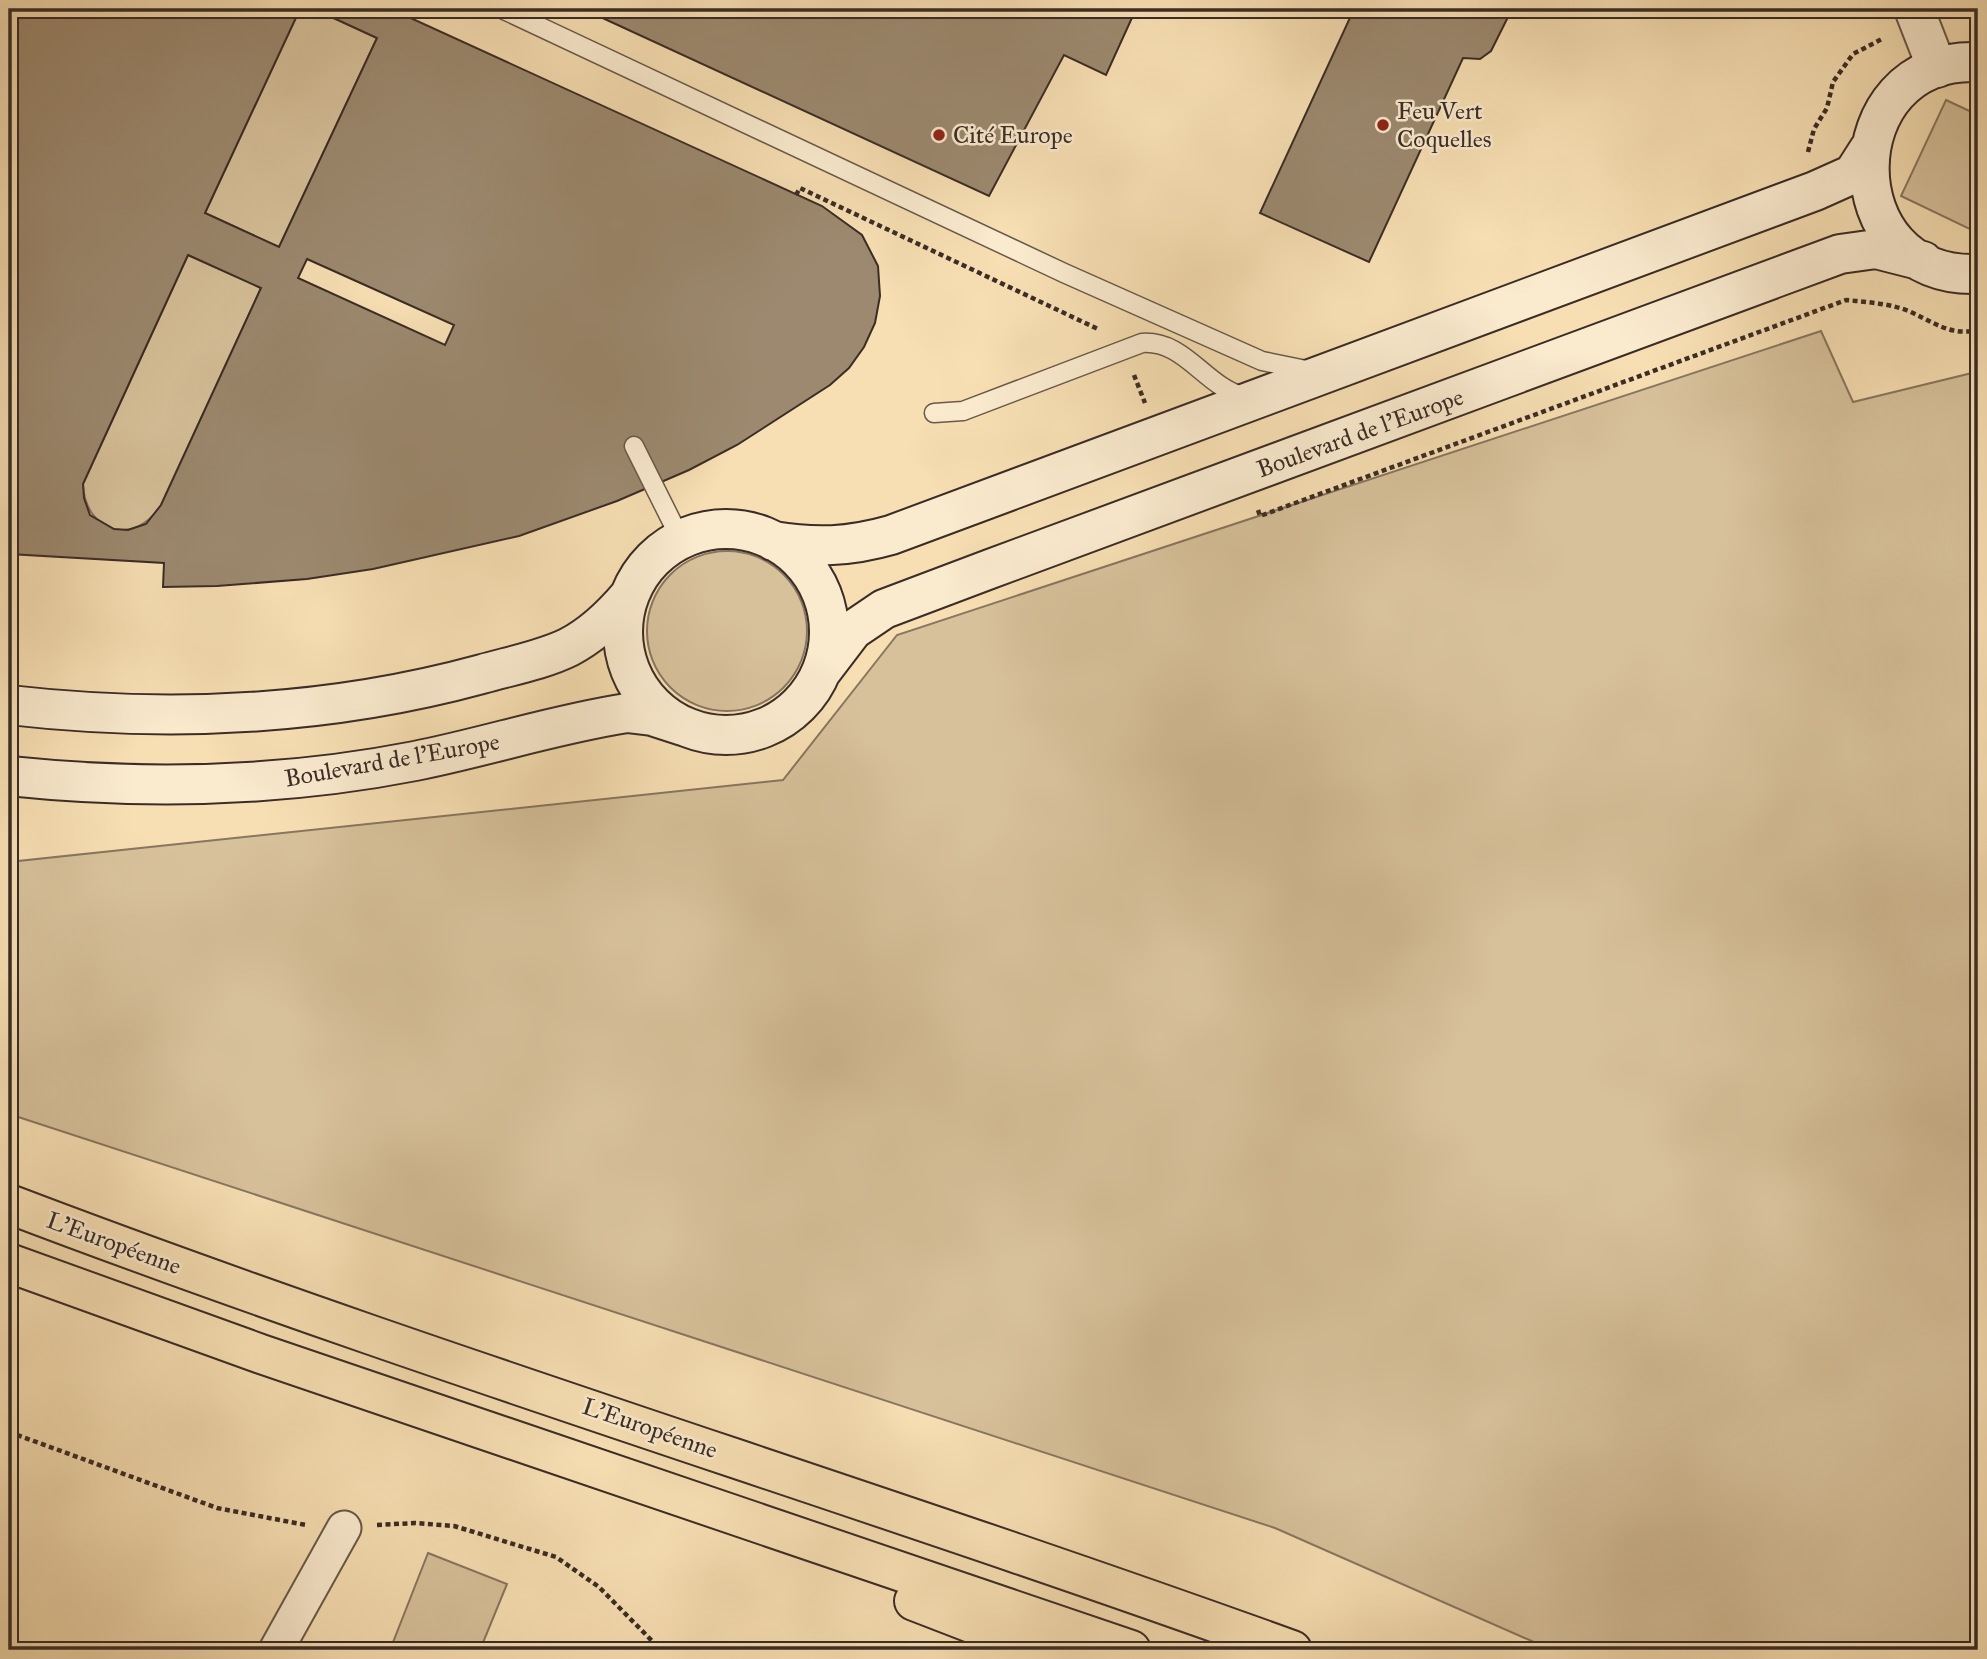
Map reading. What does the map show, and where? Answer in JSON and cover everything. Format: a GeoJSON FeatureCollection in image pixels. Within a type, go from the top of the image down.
{"type":"FeatureCollection","features":[{"type":"Feature","properties":{"kind":"highway","name":"L'Européenne"},"geometry":{"type":"LineString","coordinates":[[9,1204],[285,1304],[1024,1555],[1292,1650]]}},
{"type":"Feature","properties":{"kind":"highway"},"geometry":{"type":"LineString","coordinates":[[9,1264],[1131,1650]]}},
{"type":"Feature","properties":{"kind":"highway"},"geometry":{"type":"LineString","coordinates":[[457,1420],[1041,1650]]}},
{"type":"Feature","properties":{"kind":"main road"},"geometry":{"type":"LineString","coordinates":[[1914,9],[1937,68]]}},
{"type":"Feature","properties":{"kind":"main road"},"geometry":{"type":"LineString","coordinates":[[9,705],[98,713],[204,714],[324,706],[452,682],[567,648],[602,625],[629,596],[655,558],[681,540],[718,530],[737,530],[773,541],[811,547],[840,547],[891,535],[1842,181],[1861,165],[1880,118],[1892,100],[1908,84],[1937,68],[1978,62]]}},
{"type":"Feature","properties":{"kind":"main road"},"geometry":{"type":"LineString","coordinates":[[1869,149],[1869,183],[1878,214],[1897,241],[1923,261]]}},
{"type":"Feature","properties":{"kind":"main road","name":"Boulevard de l'Europe"},"geometry":{"type":"LineString","coordinates":[[821,672],[853,631],[884,609],[1840,254],[1876,249],[1923,261],[1952,272],[1978,274]]}},
{"type":"Feature","properties":{"kind":"main road"},"geometry":{"type":"LineString","coordinates":[[629,596],[623,627],[625,651],[631,673],[653,705],[686,727],[721,735],[756,731],[788,714],[801,702],[821,672],[828,635],[822,597],[803,564],[773,541]]}},
{"type":"Feature","properties":{"kind":"main road","name":"Boulevard de l'Europe"},"geometry":{"type":"LineString","coordinates":[[9,776],[151,784],[279,780],[414,761],[627,713],[652,716],[686,727]]}},
{"type":"Feature","properties":{"kind":"street"},"geometry":{"type":"LineString","coordinates":[[275,1650],[344,1528]]}},
{"type":"Feature","properties":{"kind":"lane"},"geometry":{"type":"LineString","coordinates":[[502,9],[1064,273],[1252,357],[1298,370],[1328,374]]}},
{"type":"Feature","properties":{"kind":"lane"},"geometry":{"type":"LineString","coordinates":[[934,413],[963,411],[1150,343],[1171,347],[1220,387],[1236,395],[1250,398],[1267,396]]}},
{"type":"Feature","properties":{"kind":"lane"},"geometry":{"type":"LineString","coordinates":[[635,446],[681,540]]}},
{"type":"Feature","properties":{"kind":"path"},"geometry":{"type":"LineString","coordinates":[[796,195],[800,188],[988,275]]}},
{"type":"Feature","properties":{"kind":"shaded area"},"geometry":{"type":"Polygon","coordinates":[[[300,9],[314,9],[377,38],[279,247],[205,213],[300,9]]]}},
{"type":"Feature","properties":{"kind":"shaded area"},"geometry":{"type":"Polygon","coordinates":[[[1946,100],[1978,115],[1978,233],[1901,196],[1946,100]]]}},
{"type":"Feature","properties":{"kind":"shaded area"},"geometry":{"type":"Polygon","coordinates":[[[188,255],[261,288],[161,505],[150,518],[138,526],[125,530],[113,529],[92,514],[83,484],[188,255]]]}},
{"type":"Feature","properties":{"kind":"shaded area"},"geometry":{"type":"Polygon","coordinates":[[[1821,331],[1853,402],[1972,373],[1978,388],[1978,1650],[1552,1650],[1275,1528],[9,1114],[9,862],[783,780],[897,635],[1821,331]]]}},
{"type":"Feature","properties":{"kind":"shaded area"},"geometry":{"type":"Polygon","coordinates":[[[727,551],[758,557],[783,575],[801,600],[807,631],[801,662],[783,687],[758,705],[727,711],[696,705],[671,687],[653,662],[647,631],[653,600],[671,575],[696,557],[727,551]]]}},
{"type":"Feature","properties":{"kind":"shaded area"},"geometry":{"type":"Polygon","coordinates":[[[428,1553],[507,1584],[480,1650],[390,1650],[428,1553]]]}},
{"type":"Feature","properties":{"kind":"building"},"geometry":{"type":"Polygon","coordinates":[[[9,9],[300,9],[205,213],[279,247],[377,38],[314,9],[391,9],[822,206],[862,235],[878,266],[880,296],[875,323],[864,347],[849,368],[830,385],[737,445],[689,470],[617,501],[519,536],[373,569],[307,579],[217,586],[163,587],[164,563],[9,554],[9,9]],[[188,255],[83,484],[84,498],[90,515],[114,529],[128,530],[146,524],[161,505],[261,288],[188,255]],[[307,259],[298,278],[445,345],[454,325],[307,259]]]}},
{"type":"Feature","properties":{"kind":"building","name":"Cité Europe"},"geometry":{"type":"Polygon","coordinates":[[[583,9],[1136,9],[1106,75],[1064,55],[989,196],[583,9]]]}},
{"type":"Feature","properties":{"kind":"building"},"geometry":{"type":"Polygon","coordinates":[[[1354,9],[1512,9],[1491,51],[1480,59],[1463,58],[1369,262],[1260,213],[1354,9]]]}},
{"type":"Feature","properties":{"kind":"place","name":"Feu Vert Coquelles"},"geometry":{"type":"Point","coordinates":[1383,125]}},
{"type":"Feature","properties":{"kind":"place","name":"Cité Europe"},"geometry":{"type":"Point","coordinates":[939,135]}}]}
